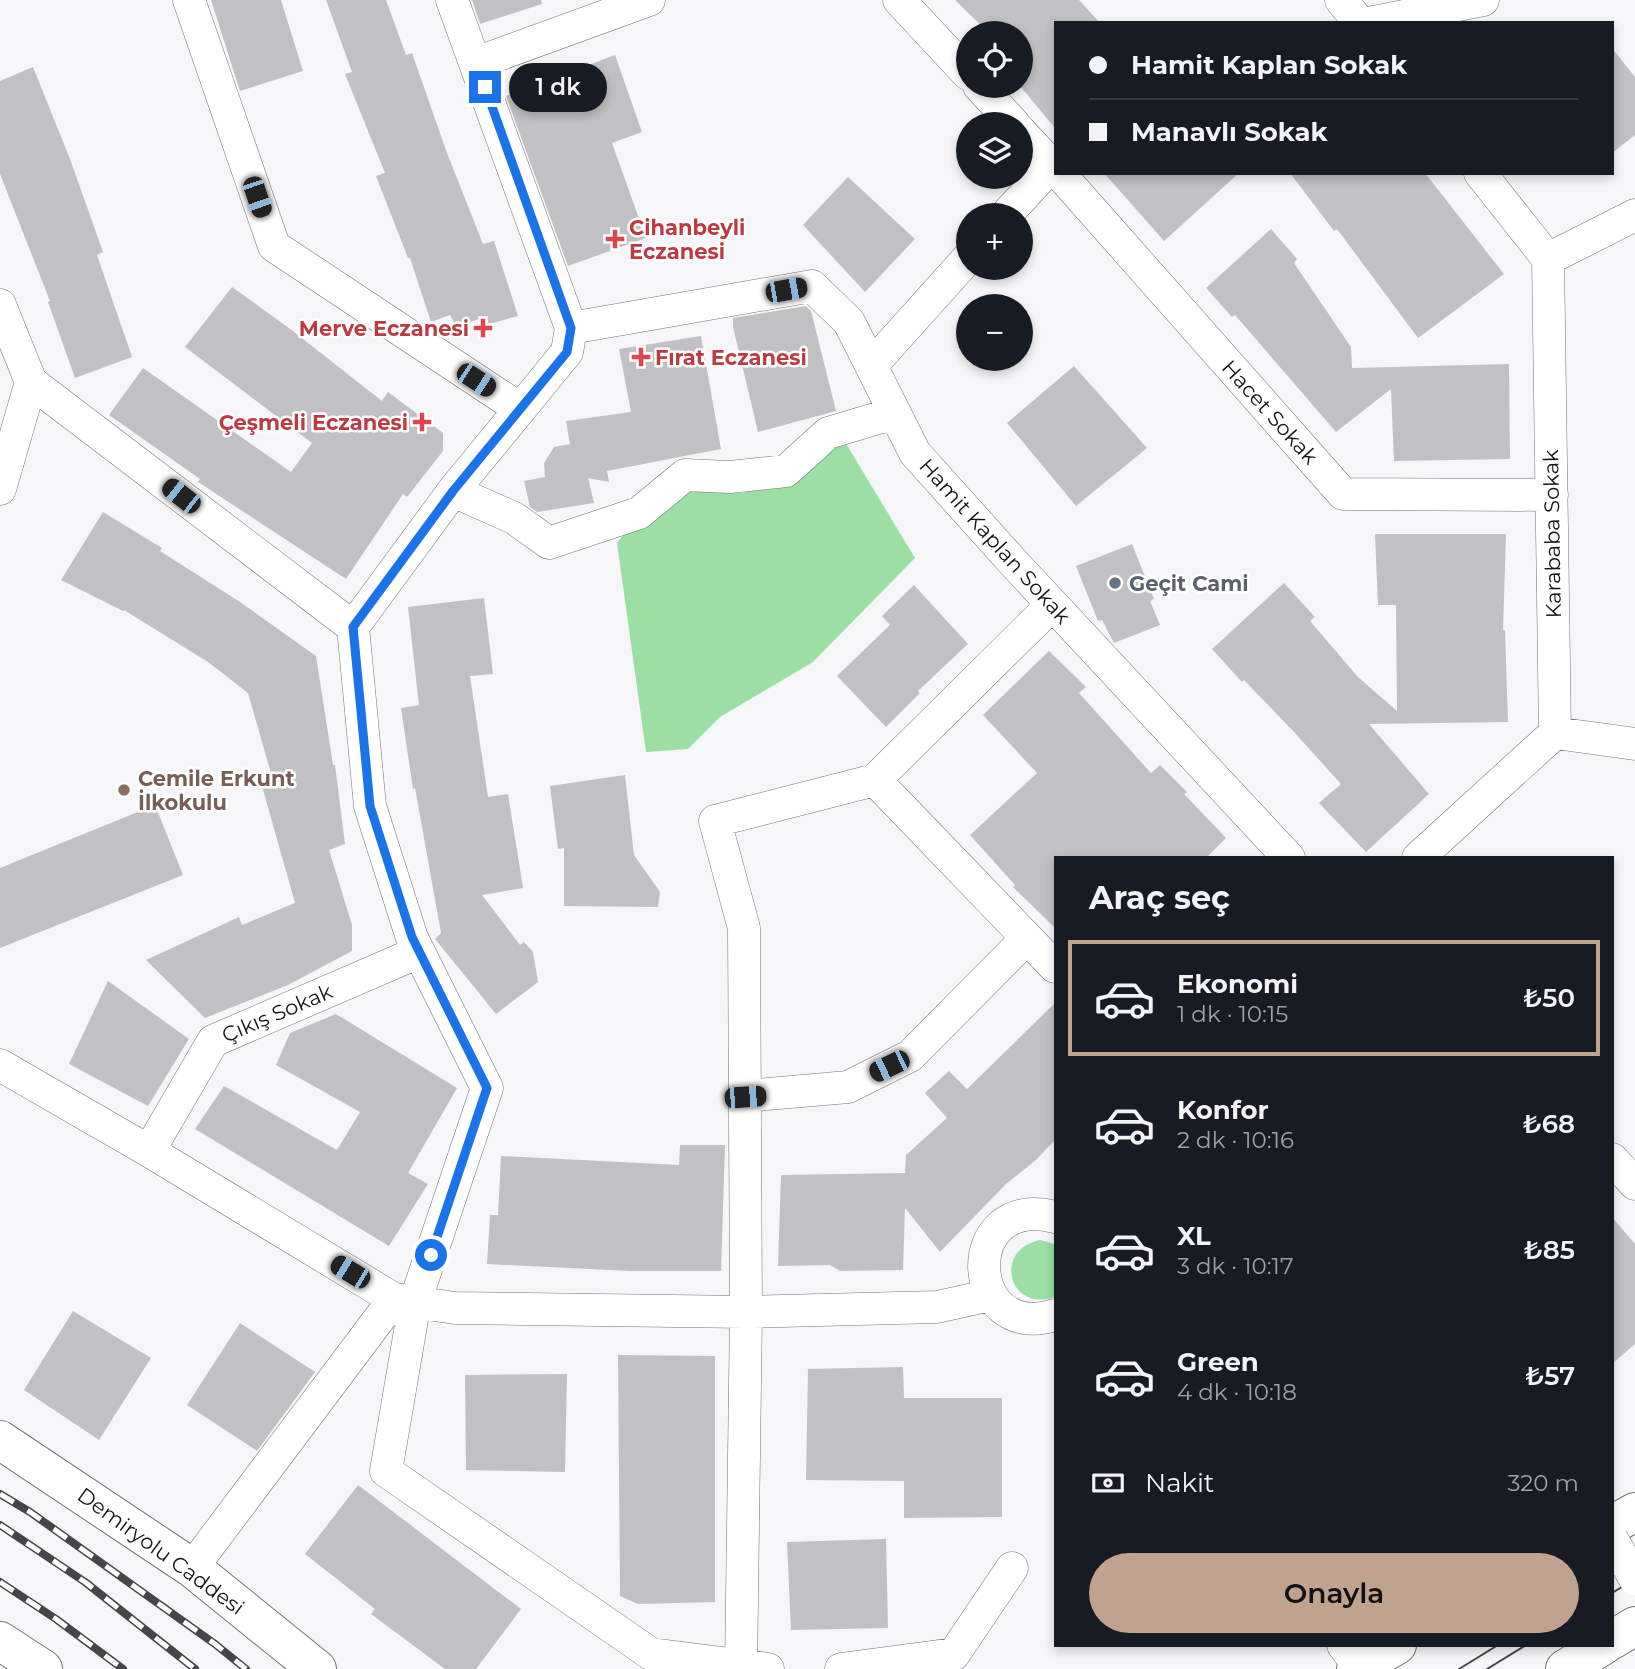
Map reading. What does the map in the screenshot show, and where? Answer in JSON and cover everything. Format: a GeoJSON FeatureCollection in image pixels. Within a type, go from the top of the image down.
{"type":"FeatureCollection","features":[{"type":"Feature","properties":{"kind":"main road","name":"Demiryolu Caddesi"},"geometry":{"type":"LineString","coordinates":[[0,1440],[192,1568],[317,1669]]}},
{"type":"Feature","properties":{"kind":"main road"},"geometry":{"type":"LineString","coordinates":[[1614,1524],[1635,1512]]}},
{"type":"Feature","properties":{"kind":"main road"},"geometry":{"type":"LineString","coordinates":[[1614,1639],[1635,1626]]}},
{"type":"Feature","properties":{"kind":"main road"},"geometry":{"type":"LineString","coordinates":[[0,1641],[43,1669]]}},
{"type":"Feature","properties":{"kind":"main road"},"geometry":{"type":"LineString","coordinates":[[1353,1660],[1392,1647]]}},
{"type":"Feature","properties":{"kind":"main road"},"geometry":{"type":"LineString","coordinates":[[1565,1669],[1601,1647]]}},
{"type":"Feature","properties":{"kind":"street"},"geometry":{"type":"LineString","coordinates":[[189,0],[274,246],[520,409]]}},
{"type":"Feature","properties":{"kind":"street"},"geometry":{"type":"LineString","coordinates":[[452,0],[571,328],[567,352],[453,491],[353,627],[370,806],[412,937],[487,1088],[405,1300],[386,1471],[651,1654],[750,1668],[744,928],[715,821],[874,780],[1052,605]]}},
{"type":"Feature","properties":{"kind":"street"},"geometry":{"type":"LineString","coordinates":[[476,63],[649,0]]}},
{"type":"Feature","properties":{"kind":"street"},"geometry":{"type":"LineString","coordinates":[[899,0],[956,61]]}},
{"type":"Feature","properties":{"kind":"street"},"geometry":{"type":"LineString","coordinates":[[1342,0],[1358,21]]}},
{"type":"Feature","properties":{"kind":"street"},"geometry":{"type":"LineString","coordinates":[[1380,21],[1483,0]]}},
{"type":"Feature","properties":{"kind":"street"},"geometry":{"type":"LineString","coordinates":[[990,98],[1003,112]]}},
{"type":"Feature","properties":{"kind":"street","name":"Hacet Sokak"},"geometry":{"type":"LineString","coordinates":[[1033,144],[1054,166]]}},
{"type":"Feature","properties":{"kind":"street"},"geometry":{"type":"LineString","coordinates":[[1018,203],[1054,168]]}},
{"type":"Feature","properties":{"kind":"street","name":"Hacet Sokak"},"geometry":{"type":"LineString","coordinates":[[1062,175],[1343,494],[1552,495]]}},
{"type":"Feature","properties":{"kind":"street"},"geometry":{"type":"LineString","coordinates":[[1482,175],[1548,259],[1635,215]]}},
{"type":"Feature","properties":{"kind":"street","name":"Karababa Sokak"},"geometry":{"type":"LineString","coordinates":[[1548,259],[1555,733]]}},
{"type":"Feature","properties":{"kind":"street"},"geometry":{"type":"LineString","coordinates":[[872,366],[956,272]]}},
{"type":"Feature","properties":{"kind":"street","name":"Hamit Kaplan Sokak"},"geometry":{"type":"LineString","coordinates":[[571,328],[813,286],[849,323],[915,453],[1052,605],[1287,856]]}},
{"type":"Feature","properties":{"kind":"street"},"geometry":{"type":"LineString","coordinates":[[0,305],[31,382],[353,627]]}},
{"type":"Feature","properties":{"kind":"street"},"geometry":{"type":"LineString","coordinates":[[0,489],[31,382]]}},
{"type":"Feature","properties":{"kind":"street"},"geometry":{"type":"LineString","coordinates":[[453,491],[513,518],[549,543],[639,513],[685,475],[730,477],[786,471],[828,433],[895,413]]}},
{"type":"Feature","properties":{"kind":"street"},"geometry":{"type":"LineString","coordinates":[[1420,856],[1555,733],[1635,744]]}},
{"type":"Feature","properties":{"kind":"street"},"geometry":{"type":"LineString","coordinates":[[874,780],[1054,966]]}},
{"type":"Feature","properties":{"kind":"street"},"geometry":{"type":"LineString","coordinates":[[745,1097],[848,1087],[909,1056],[1027,938]]}},
{"type":"Feature","properties":{"kind":"street","name":"Çıkış Sokak"},"geometry":{"type":"LineString","coordinates":[[149,1151],[213,1041],[419,952]]}},
{"type":"Feature","properties":{"kind":"street"},"geometry":{"type":"LineString","coordinates":[[0,1065],[405,1300],[454,1308],[746,1312],[937,1307],[991,1295]]}},
{"type":"Feature","properties":{"kind":"street"},"geometry":{"type":"LineString","coordinates":[[1049,1321],[1021,1318],[1006,1311],[991,1295],[982,1269],[984,1252],[992,1235],[1005,1222],[1021,1215],[1040,1213],[1054,1217]]}},
{"type":"Feature","properties":{"kind":"street"},"geometry":{"type":"LineString","coordinates":[[192,1568],[405,1300]]}},
{"type":"Feature","properties":{"kind":"street"},"geometry":{"type":"LineString","coordinates":[[1614,1542],[1635,1579]]}},
{"type":"Feature","properties":{"kind":"street"},"geometry":{"type":"LineString","coordinates":[[841,1669],[954,1654],[1012,1568]]}},
{"type":"Feature","properties":{"kind":"green space"},"geometry":{"type":"Polygon","coordinates":[[[845,442],[915,558],[813,662],[720,717],[688,749],[646,752],[617,543],[653,496],[688,488],[743,493],[845,442]]]}},
{"type":"Feature","properties":{"kind":"green space"},"geometry":{"type":"Polygon","coordinates":[[[1040,1240],[1054,1244],[1054,1297],[1039,1300],[1026,1296],[1017,1289],[1012,1278],[1012,1267],[1016,1255],[1025,1246],[1040,1240]]]}},
{"type":"Feature","properties":{"kind":"building"},"geometry":{"type":"Polygon","coordinates":[[[211,0],[281,0],[303,71],[240,91],[211,0]]]}},
{"type":"Feature","properties":{"kind":"building"},"geometry":{"type":"Polygon","coordinates":[[[326,0],[386,0],[406,55],[412,53],[483,244],[494,241],[518,316],[485,325],[483,318],[456,326],[450,315],[431,322],[410,258],[376,176],[385,173],[345,74],[352,72],[326,0]]]}},
{"type":"Feature","properties":{"kind":"building"},"geometry":{"type":"Polygon","coordinates":[[[472,0],[541,0],[542,4],[480,24],[472,0]]]}},
{"type":"Feature","properties":{"kind":"building"},"geometry":{"type":"Polygon","coordinates":[[[955,0],[1079,0],[1098,21],[1054,21],[1054,127],[1030,98],[1033,98],[1033,21],[977,21],[955,0]]]}},
{"type":"Feature","properties":{"kind":"building"},"geometry":{"type":"Polygon","coordinates":[[[1614,51],[1635,77],[1635,135],[1614,151],[1614,51]]]}},
{"type":"Feature","properties":{"kind":"building"},"geometry":{"type":"Polygon","coordinates":[[[615,55],[642,132],[612,143],[646,238],[568,266],[506,96],[615,55]]]}},
{"type":"Feature","properties":{"kind":"building"},"geometry":{"type":"Polygon","coordinates":[[[33,67],[103,252],[97,255],[132,357],[75,378],[48,302],[50,301],[0,174],[0,81],[33,67]]]}},
{"type":"Feature","properties":{"kind":"building"},"geometry":{"type":"Polygon","coordinates":[[[1106,175],[1237,175],[1164,241],[1106,175]]]}},
{"type":"Feature","properties":{"kind":"building"},"geometry":{"type":"Polygon","coordinates":[[[1292,175],[1427,175],[1504,274],[1418,338],[1337,229],[1334,231],[1292,175]]]}},
{"type":"Feature","properties":{"kind":"building"},"geometry":{"type":"Polygon","coordinates":[[[848,177],[915,239],[865,292],[803,225],[848,177]]]}},
{"type":"Feature","properties":{"kind":"building"},"geometry":{"type":"Polygon","coordinates":[[[1271,229],[1297,259],[1294,263],[1351,347],[1352,368],[1509,364],[1510,459],[1394,461],[1391,389],[1336,432],[1235,315],[1232,317],[1206,288],[1271,229]]]}},
{"type":"Feature","properties":{"kind":"building"},"geometry":{"type":"Polygon","coordinates":[[[232,287],[382,401],[388,392],[443,433],[443,451],[407,497],[403,494],[346,579],[198,482],[200,479],[109,415],[143,368],[291,472],[312,443],[185,347],[232,287]]]}},
{"type":"Feature","properties":{"kind":"building"},"geometry":{"type":"Polygon","coordinates":[[[806,306],[811,311],[836,411],[758,432],[733,318],[806,306]]]}},
{"type":"Feature","properties":{"kind":"building"},"geometry":{"type":"Polygon","coordinates":[[[701,336],[721,449],[607,471],[609,482],[588,478],[594,503],[537,512],[530,507],[524,481],[545,477],[544,463],[554,447],[570,444],[566,421],[631,412],[619,349],[701,336]]]}},
{"type":"Feature","properties":{"kind":"building"},"geometry":{"type":"Polygon","coordinates":[[[1074,366],[1147,448],[1076,506],[1007,423],[1074,366]]]}},
{"type":"Feature","properties":{"kind":"building"},"geometry":{"type":"Polygon","coordinates":[[[103,512],[162,548],[160,551],[240,602],[316,656],[335,765],[345,844],[329,850],[352,925],[352,951],[288,985],[205,1018],[146,960],[239,917],[242,925],[295,903],[260,779],[272,777],[248,693],[208,662],[124,610],[61,580],[103,512]]]}},
{"type":"Feature","properties":{"kind":"building"},"geometry":{"type":"Polygon","coordinates":[[[1375,534],[1506,534],[1503,630],[1508,722],[1369,724],[1429,794],[1366,852],[1319,803],[1341,784],[1212,649],[1284,583],[1315,617],[1310,621],[1358,677],[1397,711],[1396,605],[1378,605],[1375,534]]]}},
{"type":"Feature","properties":{"kind":"building","name":"Geçit Cami"},"geometry":{"type":"Polygon","coordinates":[[[1132,544],[1154,599],[1150,601],[1160,625],[1114,643],[1102,620],[1098,621],[1076,566],[1132,544]]]}},
{"type":"Feature","properties":{"kind":"building"},"geometry":{"type":"Polygon","coordinates":[[[914,585],[968,644],[918,691],[920,693],[886,727],[837,676],[890,625],[882,616],[914,585]]]}},
{"type":"Feature","properties":{"kind":"building"},"geometry":{"type":"Polygon","coordinates":[[[484,598],[493,674],[470,676],[488,797],[508,794],[523,888],[482,895],[520,945],[524,942],[533,952],[538,982],[496,1014],[435,939],[441,933],[415,788],[413,789],[401,708],[419,705],[408,607],[484,598]]]}},
{"type":"Feature","properties":{"kind":"building"},"geometry":{"type":"Polygon","coordinates":[[[1049,651],[1086,687],[1079,693],[1151,773],[1160,765],[1226,838],[1208,856],[1054,856],[1054,927],[1013,887],[1015,885],[970,835],[1037,773],[983,715],[1049,651]]]}},
{"type":"Feature","properties":{"kind":"building"},"geometry":{"type":"Polygon","coordinates":[[[625,775],[634,855],[660,892],[658,907],[564,906],[564,848],[558,849],[550,786],[625,775]]]}},
{"type":"Feature","properties":{"kind":"building"},"geometry":{"type":"Polygon","coordinates":[[[155,805],[183,875],[0,948],[0,868],[155,805]]]}},
{"type":"Feature","properties":{"kind":"building"},"geometry":{"type":"Polygon","coordinates":[[[108,981],[189,1039],[148,1106],[69,1064],[108,981]]]}},
{"type":"Feature","properties":{"kind":"building"},"geometry":{"type":"Polygon","coordinates":[[[1054,1004],[1054,1141],[1036,1160],[1006,1184],[940,1252],[905,1208],[903,1270],[840,1271],[830,1265],[778,1266],[781,1175],[905,1173],[906,1155],[947,1118],[925,1093],[949,1071],[967,1089],[1054,1004]]]}},
{"type":"Feature","properties":{"kind":"building"},"geometry":{"type":"Polygon","coordinates":[[[336,1014],[457,1088],[408,1173],[428,1184],[389,1246],[195,1129],[224,1086],[337,1150],[360,1112],[276,1065],[290,1033],[336,1014]]]}},
{"type":"Feature","properties":{"kind":"building"},"geometry":{"type":"Polygon","coordinates":[[[680,1145],[725,1145],[721,1271],[630,1271],[487,1264],[490,1215],[498,1215],[501,1156],[679,1165],[680,1145]]]}},
{"type":"Feature","properties":{"kind":"building"},"geometry":{"type":"Polygon","coordinates":[[[1614,1219],[1635,1244],[1635,1344],[1614,1362],[1614,1219]]]}},
{"type":"Feature","properties":{"kind":"building"},"geometry":{"type":"Polygon","coordinates":[[[73,1311],[151,1358],[99,1440],[24,1390],[73,1311]]]}},
{"type":"Feature","properties":{"kind":"building"},"geometry":{"type":"Polygon","coordinates":[[[240,1323],[315,1372],[257,1451],[187,1405],[240,1323]]]}},
{"type":"Feature","properties":{"kind":"building"},"geometry":{"type":"Polygon","coordinates":[[[618,1355],[715,1356],[715,1602],[638,1604],[620,1596],[618,1355]]]}},
{"type":"Feature","properties":{"kind":"building"},"geometry":{"type":"Polygon","coordinates":[[[903,1367],[904,1398],[1002,1398],[1002,1517],[904,1518],[904,1481],[806,1480],[808,1369],[903,1367]]]}},
{"type":"Feature","properties":{"kind":"building"},"geometry":{"type":"Polygon","coordinates":[[[567,1374],[565,1472],[466,1470],[465,1375],[567,1374]]]}},
{"type":"Feature","properties":{"kind":"building"},"geometry":{"type":"Polygon","coordinates":[[[358,1485],[521,1609],[476,1669],[445,1669],[371,1614],[375,1609],[305,1554],[358,1485]]]}},
{"type":"Feature","properties":{"kind":"building"},"geometry":{"type":"Polygon","coordinates":[[[886,1539],[888,1628],[791,1630],[787,1542],[886,1539]]]}},
{"type":"Feature","properties":{"kind":"tram line"},"geometry":{"type":"LineString","coordinates":[[1614,1575],[1635,1562]]}},
{"type":"Feature","properties":{"kind":"tram line"},"geometry":{"type":"LineString","coordinates":[[1614,1592],[1635,1579]]}},
{"type":"Feature","properties":{"kind":"tram line"},"geometry":{"type":"LineString","coordinates":[[1459,1669],[1495,1647]]}},
{"type":"Feature","properties":{"kind":"tram line"},"geometry":{"type":"LineString","coordinates":[[1487,1669],[1523,1647]]}},
{"type":"Feature","properties":{"kind":"railway"},"geometry":{"type":"LineString","coordinates":[[0,1494],[30,1512],[246,1669]]}},
{"type":"Feature","properties":{"kind":"railway"},"geometry":{"type":"LineString","coordinates":[[0,1525],[85,1582],[195,1669]]}},
{"type":"Feature","properties":{"kind":"railway"},"geometry":{"type":"LineString","coordinates":[[0,1582],[56,1619],[123,1669]]}},
{"type":"Feature","properties":{"kind":"place","name":"Cihanbeyli Eczanesi"},"geometry":{"type":"Point","coordinates":[615,239]}},
{"type":"Feature","properties":{"kind":"place","name":"Merve Eczanesi"},"geometry":{"type":"Point","coordinates":[483,328]}},
{"type":"Feature","properties":{"kind":"place","name":"Fırat Eczanesi"},"geometry":{"type":"Point","coordinates":[641,357]}},
{"type":"Feature","properties":{"kind":"place","name":"Çeşmeli Eczanesi"},"geometry":{"type":"Point","coordinates":[422,422]}},
{"type":"Feature","properties":{"kind":"place","name":"Geçit Cami"},"geometry":{"type":"Point","coordinates":[1115,583]}},
{"type":"Feature","properties":{"kind":"place","name":"Cemile Erkunt İlkokulu"},"geometry":{"type":"Point","coordinates":[124,790]}},
{"type":"Feature","properties":{"kind":"route"},"geometry":{"type":"LineString","coordinates":[[431,1255],[487,1088],[412,937],[370,806],[353,627],[453,491],[567,352],[571,328],[485,87]]}}]}
